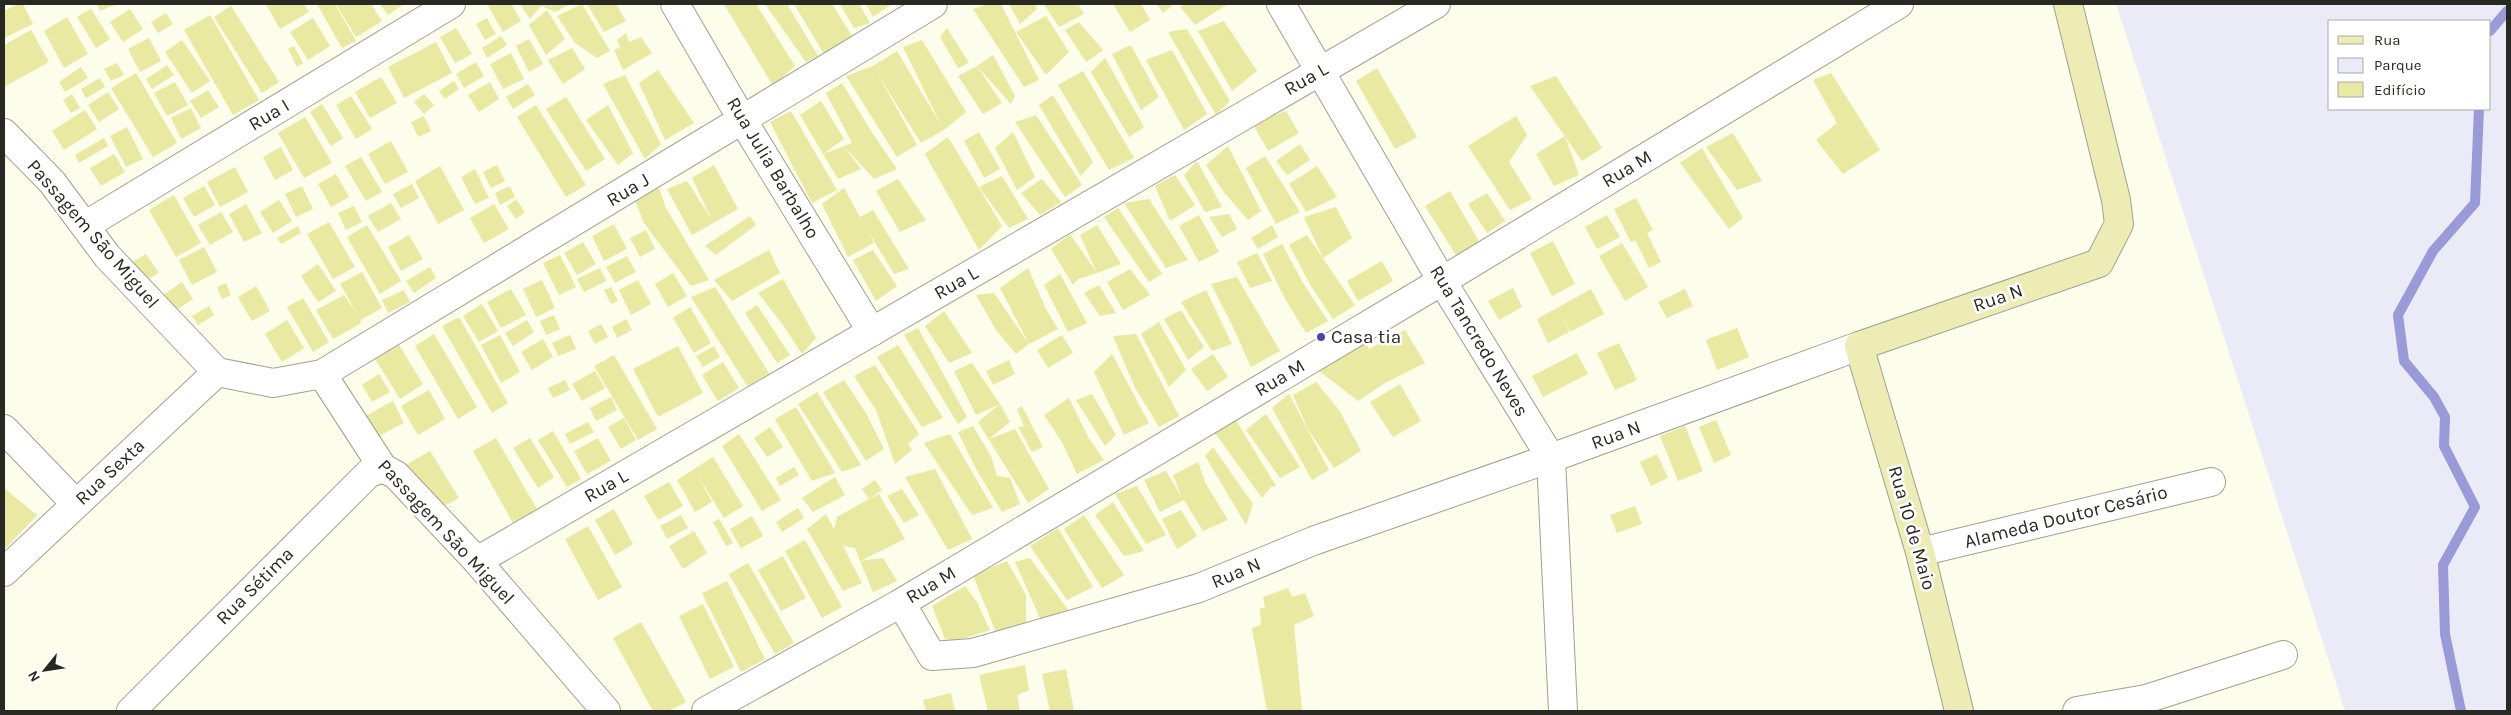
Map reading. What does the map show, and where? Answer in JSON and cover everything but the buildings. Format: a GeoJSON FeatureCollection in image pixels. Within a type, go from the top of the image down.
{"type":"FeatureCollection","features":[{"type":"Feature","properties":{"kind":"main road","name":"Rua N"},"geometry":{"type":"LineString","coordinates":[[1859,346],[2099,263],[2119,224],[2116,200],[2068,4]]}},
{"type":"Feature","properties":{"kind":"main road","name":"Rua 10 de Maio"},"geometry":{"type":"LineString","coordinates":[[1859,346],[1920,552],[1959,711]]}},
{"type":"Feature","properties":{"kind":"street","name":"Rua I"},"geometry":{"type":"LineString","coordinates":[[86,225],[451,4]]}},
{"type":"Feature","properties":{"kind":"street","name":"Rua Julia Barbalho"},"geometry":{"type":"LineString","coordinates":[[675,4],[743,121],[872,332]]}},
{"type":"Feature","properties":{"kind":"street","name":"Rua J"},"geometry":{"type":"LineString","coordinates":[[322,374],[743,121],[933,4]]}},
{"type":"Feature","properties":{"kind":"street","name":"Rua Tancredo Neves"},"geometry":{"type":"LineString","coordinates":[[1280,4],[1442,281],[1551,458],[1563,711]]}},
{"type":"Feature","properties":{"kind":"street","name":"Rua L"},"geometry":{"type":"LineString","coordinates":[[477,561],[1436,4]]}},
{"type":"Feature","properties":{"kind":"street","name":"Rua M"},"geometry":{"type":"LineString","coordinates":[[706,711],[901,602],[1442,281],[1887,7]]}},
{"type":"Feature","properties":{"kind":"street","name":"Passagem São Miguel"},"geometry":{"type":"LineString","coordinates":[[4,133],[52,182],[108,256],[216,372]]}},
{"type":"Feature","properties":{"kind":"street","name":"Rua N"},"geometry":{"type":"LineString","coordinates":[[901,602],[932,656],[973,653],[1199,588],[1313,540],[1551,458],[1859,346]]}},
{"type":"Feature","properties":{"kind":"street"},"geometry":{"type":"LineString","coordinates":[[216,372],[273,383],[322,374]]}},
{"type":"Feature","properties":{"kind":"street","name":"Rua Sexta"},"geometry":{"type":"LineString","coordinates":[[4,572],[216,372]]}},
{"type":"Feature","properties":{"kind":"street","name":"Passagem São Miguel"},"geometry":{"type":"LineString","coordinates":[[322,374],[384,468],[396,475],[477,561],[606,711]]}},
{"type":"Feature","properties":{"kind":"street"},"geometry":{"type":"LineString","coordinates":[[4,429],[76,504]]}},
{"type":"Feature","properties":{"kind":"street","name":"Rua Sétima"},"geometry":{"type":"LineString","coordinates":[[131,711],[368,473],[384,468]]}},
{"type":"Feature","properties":{"kind":"street","name":"Alameda Doutor Cesário"},"geometry":{"type":"LineString","coordinates":[[1920,552],[2211,482]]}},
{"type":"Feature","properties":{"kind":"street"},"geometry":{"type":"LineString","coordinates":[[2077,711],[2146,699],[2283,655]]}},
{"type":"Feature","properties":{"kind":"green space"},"geometry":{"type":"Polygon","coordinates":[[[2116,4],[2507,4],[2507,711],[2345,711],[2116,4]]]}},
{"type":"Feature","properties":{"kind":"waterway"},"geometry":{"type":"LineString","coordinates":[[2491,30],[2507,11]]}},
{"type":"Feature","properties":{"kind":"waterway"},"geometry":{"type":"LineString","coordinates":[[2461,711],[2445,634],[2443,565],[2475,507],[2444,446],[2445,417],[2434,397],[2404,361],[2398,315],[2433,251],[2475,203],[2479,110]]}},
{"type":"Feature","properties":{"kind":"place","name":"Casa tia"},"geometry":{"type":"Point","coordinates":[1321,337]}}]}
